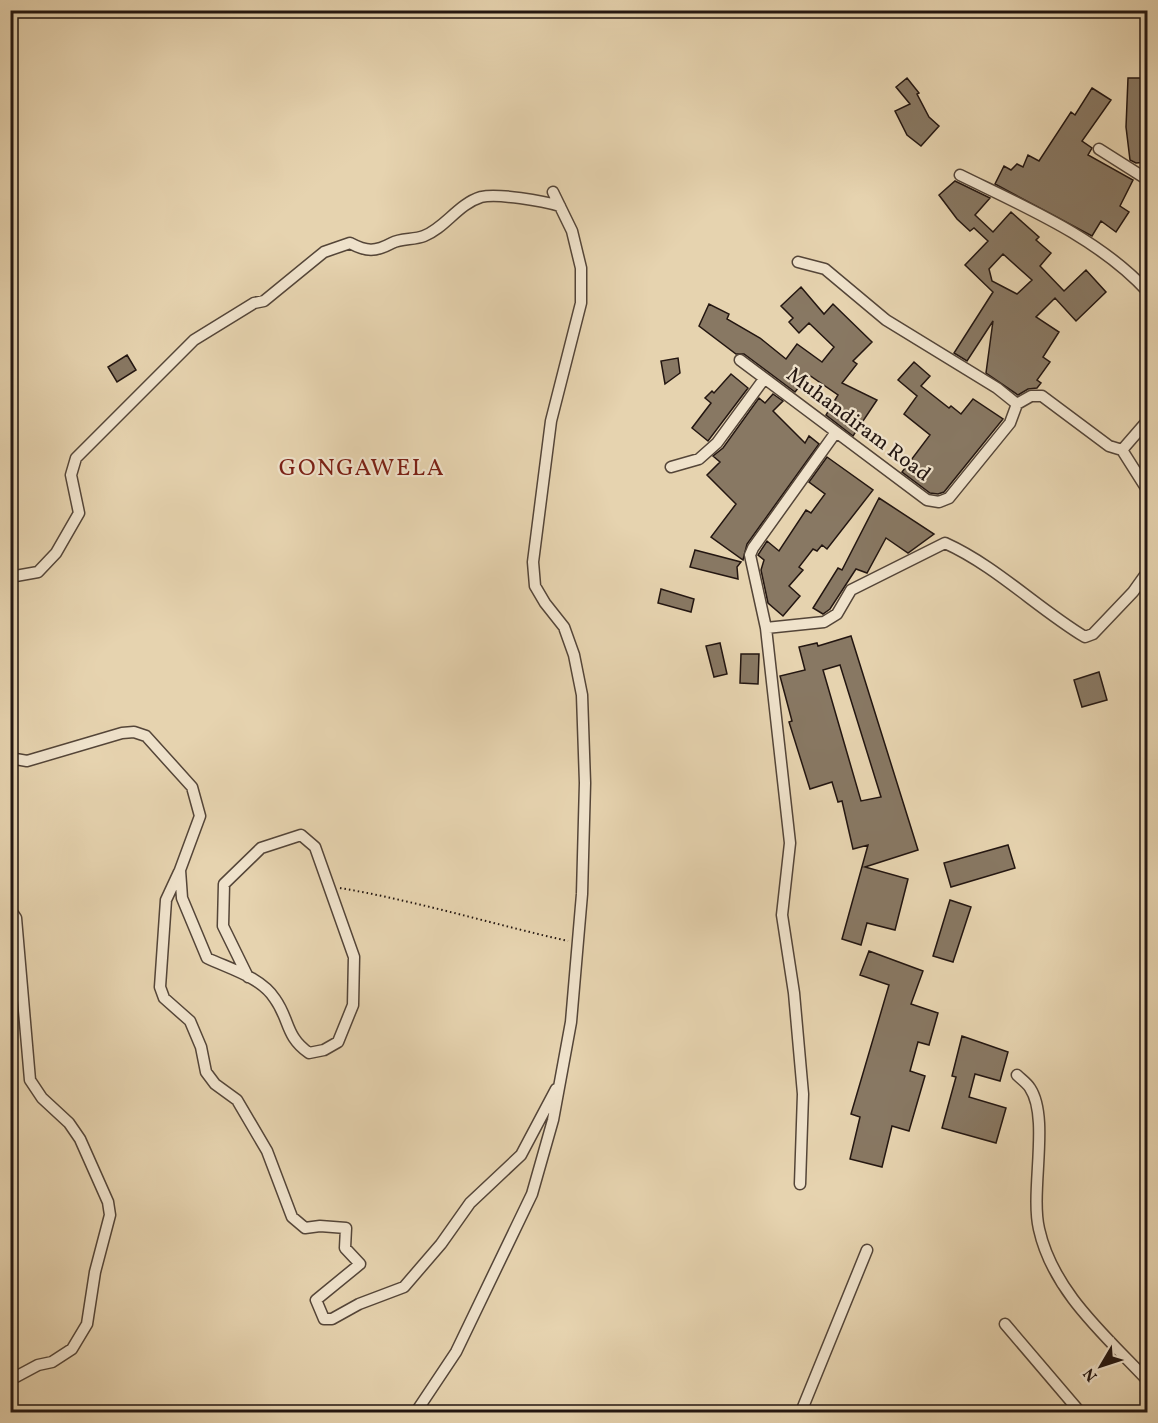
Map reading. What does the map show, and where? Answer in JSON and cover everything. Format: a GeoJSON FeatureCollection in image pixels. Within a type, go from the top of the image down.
{"type":"FeatureCollection","features":[{"type":"Feature","properties":{"kind":"street"},"geometry":{"type":"LineString","coordinates":[[1099,149],[1148,180]]}},
{"type":"Feature","properties":{"kind":"street"},"geometry":{"type":"LineString","coordinates":[[960,175],[1048,219],[1128,270],[1148,292]]}},
{"type":"Feature","properties":{"kind":"street"},"geometry":{"type":"LineString","coordinates":[[416,1413],[456,1352],[532,1194],[553,1120],[571,1022],[578,944],[585,783],[582,695],[574,655],[564,627],[535,586],[533,562],[551,421],[581,303],[581,268],[572,231],[553,192]]}},
{"type":"Feature","properties":{"kind":"street"},"geometry":{"type":"LineString","coordinates":[[10,577],[38,572],[56,553],[79,513],[71,475],[76,458],[194,340],[254,303],[264,301],[324,252],[350,243],[368,252],[387,248],[393,243],[425,236],[460,208],[482,197],[543,201],[560,206]]}},
{"type":"Feature","properties":{"kind":"street"},"geometry":{"type":"LineString","coordinates":[[798,262],[825,269],[886,321],[997,388],[1017,404],[1031,396],[1042,396],[1109,446],[1122,450],[1148,491]]}},
{"type":"Feature","properties":{"kind":"street","name":"Muhandiram Road"},"geometry":{"type":"LineString","coordinates":[[740,360],[927,500],[939,502],[949,498],[966,479],[1010,423],[1017,404]]}},
{"type":"Feature","properties":{"kind":"street"},"geometry":{"type":"LineString","coordinates":[[671,467],[699,459],[717,443],[764,379]]}},
{"type":"Feature","properties":{"kind":"street"},"geometry":{"type":"LineString","coordinates":[[1122,450],[1148,420]]}},
{"type":"Feature","properties":{"kind":"street"},"geometry":{"type":"LineString","coordinates":[[800,1184],[802,1094],[792,972],[782,915],[790,843],[766,628],[750,555],[836,432]]}},
{"type":"Feature","properties":{"kind":"street"},"geometry":{"type":"LineString","coordinates":[[766,628],[824,622],[837,614],[850,590],[945,543],[981,563],[1059,622],[1085,637],[1093,634],[1133,591],[1148,571]]}},
{"type":"Feature","properties":{"kind":"street"},"geometry":{"type":"LineString","coordinates":[[10,758],[27,761],[122,733],[134,732],[146,735],[192,787],[200,816],[166,900],[160,987],[164,998],[190,1022],[201,1047],[206,1072],[215,1084],[237,1100],[267,1151],[280,1179],[292,1217],[305,1228],[320,1226],[346,1228],[345,1248],[360,1264],[316,1300],[324,1319],[332,1319],[359,1304],[404,1287],[441,1244],[470,1203],[521,1155],[560,1084]]}},
{"type":"Feature","properties":{"kind":"street"},"geometry":{"type":"LineString","coordinates":[[180,870],[182,898],[207,958],[248,977],[275,998],[295,1043],[309,1053],[324,1050],[338,1042],[353,1005],[354,957],[315,847],[301,835],[261,848],[224,884],[223,926],[248,977]]}},
{"type":"Feature","properties":{"kind":"street"},"geometry":{"type":"LineString","coordinates":[[10,909],[15,918],[30,1080],[42,1098],[69,1123],[80,1139],[108,1202],[110,1215],[95,1272],[87,1324],[77,1341],[72,1349],[52,1362],[38,1365],[10,1380]]}},
{"type":"Feature","properties":{"kind":"street"},"geometry":{"type":"LineString","coordinates":[[1017,1075],[1030,1088],[1036,1102],[1039,1140],[1036,1189],[1039,1228],[1053,1270],[1080,1309],[1148,1381]]}},
{"type":"Feature","properties":{"kind":"street"},"geometry":{"type":"LineString","coordinates":[[806,1413],[803,1407],[867,1250]]}},
{"type":"Feature","properties":{"kind":"street"},"geometry":{"type":"LineString","coordinates":[[1005,1324],[1080,1413]]}},
{"type":"Feature","properties":{"kind":"path"},"geometry":{"type":"LineString","coordinates":[[340,888],[403,899],[482,922],[578,944]]}},
{"type":"Feature","properties":{"kind":"building"},"geometry":{"type":"Polygon","coordinates":[[[907,78],[919,93],[917,94],[929,117],[939,126],[921,146],[907,135],[895,111],[910,104],[896,87],[907,78]]]}},
{"type":"Feature","properties":{"kind":"building"},"geometry":{"type":"Polygon","coordinates":[[[1128,78],[1148,78],[1148,162],[1136,163],[1130,160],[1126,127],[1128,78]]]}},
{"type":"Feature","properties":{"kind":"building"},"geometry":{"type":"Polygon","coordinates":[[[1092,88],[1111,100],[1082,141],[1092,148],[1088,155],[1133,180],[1120,206],[1129,212],[1116,232],[1101,221],[1092,236],[995,184],[1004,166],[1011,170],[1017,164],[1023,167],[1028,155],[1039,161],[1071,112],[1075,115],[1092,88]]]}},
{"type":"Feature","properties":{"kind":"building"},"geometry":{"type":"Polygon","coordinates":[[[955,181],[990,198],[975,215],[993,232],[1011,212],[1039,237],[1036,240],[1051,253],[1040,266],[1064,291],[1086,270],[1106,292],[1076,321],[1055,298],[1036,317],[1059,332],[1043,357],[1050,362],[1037,380],[1041,383],[1037,388],[1028,389],[1018,395],[986,373],[993,321],[967,361],[954,353],[993,292],[965,265],[988,241],[974,228],[970,231],[957,219],[939,195],[955,181]],[[1003,254],[989,269],[992,281],[1017,294],[1032,280],[1003,254]]]}},
{"type":"Feature","properties":{"kind":"building"},"geometry":{"type":"Polygon","coordinates":[[[801,287],[824,314],[833,304],[872,342],[853,361],[857,364],[842,383],[877,400],[853,436],[826,415],[838,395],[809,375],[795,392],[744,354],[736,354],[699,326],[709,304],[729,314],[727,319],[760,338],[786,359],[797,344],[822,362],[834,347],[809,323],[799,333],[789,322],[793,318],[781,306],[801,287]]]}},
{"type":"Feature","properties":{"kind":"building"},"geometry":{"type":"Polygon","coordinates":[[[127,355],[136,370],[117,382],[108,367],[127,355]]]}},
{"type":"Feature","properties":{"kind":"building"},"geometry":{"type":"Polygon","coordinates":[[[678,358],[680,373],[665,384],[661,361],[678,358]]]}},
{"type":"Feature","properties":{"kind":"building"},"geometry":{"type":"Polygon","coordinates":[[[914,362],[930,376],[921,386],[949,408],[951,406],[961,414],[973,399],[1003,419],[944,492],[938,494],[930,493],[902,472],[930,435],[904,414],[917,396],[898,380],[914,362]]]}},
{"type":"Feature","properties":{"kind":"building"},"geometry":{"type":"Polygon","coordinates":[[[731,374],[748,388],[708,441],[692,428],[711,403],[705,398],[712,391],[714,393],[731,374]]]}},
{"type":"Feature","properties":{"kind":"building"},"geometry":{"type":"Polygon","coordinates":[[[773,394],[783,401],[773,411],[805,443],[809,436],[819,444],[747,544],[743,560],[711,537],[736,504],[707,475],[720,462],[713,456],[723,448],[759,398],[765,403],[773,394]]]}},
{"type":"Feature","properties":{"kind":"building"},"geometry":{"type":"Polygon","coordinates":[[[827,457],[873,490],[827,549],[822,545],[817,551],[813,549],[799,567],[803,570],[789,586],[800,596],[783,616],[768,603],[761,570],[764,560],[758,555],[767,541],[779,551],[806,510],[811,513],[825,494],[809,482],[827,457]]]}},
{"type":"Feature","properties":{"kind":"building"},"geometry":{"type":"Polygon","coordinates":[[[879,498],[934,534],[908,553],[886,538],[867,573],[856,569],[830,609],[823,614],[813,608],[838,568],[842,570],[879,498]]]}},
{"type":"Feature","properties":{"kind":"building"},"geometry":{"type":"Polygon","coordinates":[[[695,550],[741,562],[737,567],[738,579],[690,567],[695,550]]]}},
{"type":"Feature","properties":{"kind":"building"},"geometry":{"type":"Polygon","coordinates":[[[661,589],[694,599],[691,612],[658,603],[661,589]]]}},
{"type":"Feature","properties":{"kind":"building"},"geometry":{"type":"Polygon","coordinates":[[[851,636],[918,850],[865,867],[908,879],[895,930],[867,923],[861,945],[842,939],[868,845],[853,849],[842,801],[838,802],[832,782],[810,789],[789,722],[792,721],[780,676],[805,670],[799,647],[817,643],[818,646],[851,636]],[[840,665],[823,670],[861,801],[881,797],[840,665]]]}},
{"type":"Feature","properties":{"kind":"building"},"geometry":{"type":"Polygon","coordinates":[[[720,643],[727,674],[714,677],[706,646],[720,643]]]}},
{"type":"Feature","properties":{"kind":"building"},"geometry":{"type":"Polygon","coordinates":[[[741,654],[759,654],[758,684],[740,683],[741,654]]]}},
{"type":"Feature","properties":{"kind":"building"},"geometry":{"type":"Polygon","coordinates":[[[1099,672],[1107,700],[1082,707],[1074,680],[1099,672]]]}},
{"type":"Feature","properties":{"kind":"building"},"geometry":{"type":"Polygon","coordinates":[[[1008,845],[1015,868],[951,887],[944,863],[1008,845]]]}},
{"type":"Feature","properties":{"kind":"building"},"geometry":{"type":"Polygon","coordinates":[[[950,900],[971,907],[953,962],[933,956],[950,900]]]}},
{"type":"Feature","properties":{"kind":"building"},"geometry":{"type":"Polygon","coordinates":[[[869,951],[923,971],[911,1004],[938,1013],[929,1045],[918,1042],[910,1071],[925,1076],[909,1131],[892,1126],[882,1167],[850,1159],[860,1117],[851,1114],[889,985],[860,975],[869,951]]]}},
{"type":"Feature","properties":{"kind":"building"},"geometry":{"type":"Polygon","coordinates":[[[962,1036],[1008,1052],[1000,1081],[975,1074],[969,1097],[1006,1108],[996,1143],[942,1128],[956,1077],[952,1076],[962,1036]]]}},
{"type":"Feature","properties":{"kind":"district","name":"GONGAWELA"},"geometry":{"type":"Point","coordinates":[362,469]}}]}
